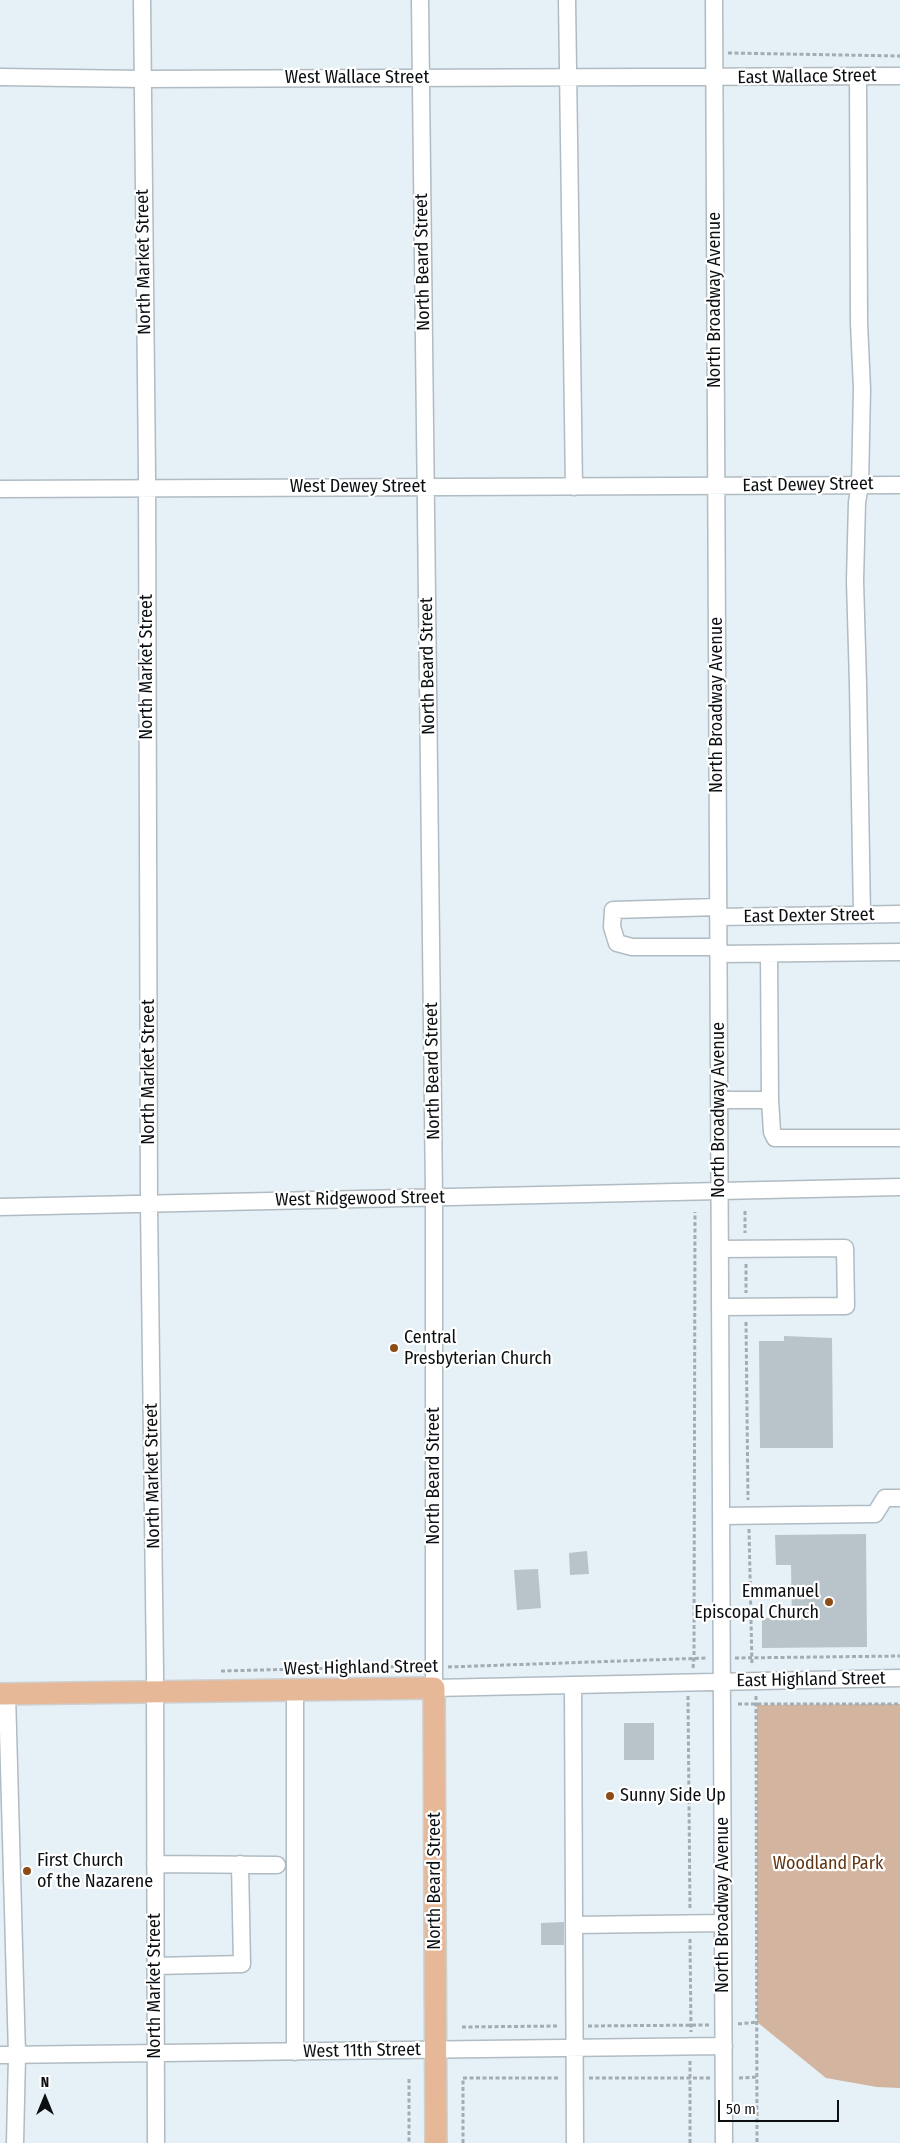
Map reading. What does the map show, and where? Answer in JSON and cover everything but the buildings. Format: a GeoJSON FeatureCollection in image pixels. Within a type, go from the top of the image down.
{"type":"FeatureCollection","features":[{"type":"Feature","properties":{"kind":"main road","name":"West Highland Street"},"geometry":{"type":"LineString","coordinates":[[4,1694],[434,1688]]}},
{"type":"Feature","properties":{"kind":"main road","name":"North Beard Street"},"geometry":{"type":"LineString","coordinates":[[434,1688],[436,2143]]}},
{"type":"Feature","properties":{"kind":"street","name":"North Market Street"},"geometry":{"type":"LineString","coordinates":[[142,0],[147,488],[149,1205],[156,1693],[156,2143]]}},
{"type":"Feature","properties":{"kind":"street","name":"North Beard Street"},"geometry":{"type":"LineString","coordinates":[[420,0],[434,1196],[434,1688]]}},
{"type":"Feature","properties":{"kind":"street"},"geometry":{"type":"LineString","coordinates":[[567,0],[574,486]]}},
{"type":"Feature","properties":{"kind":"street","name":"North Broadway Avenue"},"geometry":{"type":"LineString","coordinates":[[714,0],[724,2143]]}},
{"type":"Feature","properties":{"kind":"street"},"geometry":{"type":"LineString","coordinates":[[858,76],[859,322],[862,390],[855,581],[862,915]]}},
{"type":"Feature","properties":{"kind":"street","name":"East Wallace Street"},"geometry":{"type":"LineString","coordinates":[[714,78],[900,76]]}},
{"type":"Feature","properties":{"kind":"street","name":"West Wallace Street"},"geometry":{"type":"LineString","coordinates":[[0,77],[714,78]]}},
{"type":"Feature","properties":{"kind":"street","name":"East Dewey Street"},"geometry":{"type":"LineString","coordinates":[[716,486],[900,484]]}},
{"type":"Feature","properties":{"kind":"street","name":"West Dewey Street"},"geometry":{"type":"LineString","coordinates":[[0,488],[716,486]]}},
{"type":"Feature","properties":{"kind":"street","name":"East Dexter Street"},"geometry":{"type":"LineString","coordinates":[[718,951],[632,947],[617,943],[612,927],[613,910],[862,915],[900,914]]}},
{"type":"Feature","properties":{"kind":"street"},"geometry":{"type":"LineString","coordinates":[[718,951],[769,954],[900,952]]}},
{"type":"Feature","properties":{"kind":"street"},"geometry":{"type":"LineString","coordinates":[[769,954],[770,1100],[772,1132],[775,1138],[900,1138]]}},
{"type":"Feature","properties":{"kind":"street"},"geometry":{"type":"LineString","coordinates":[[719,1100],[770,1100]]}},
{"type":"Feature","properties":{"kind":"street","name":"West Ridgewood Street"},"geometry":{"type":"LineString","coordinates":[[0,1207],[900,1187]]}},
{"type":"Feature","properties":{"kind":"street"},"geometry":{"type":"LineString","coordinates":[[720,1249],[845,1248],[846,1306],[720,1307]]}},
{"type":"Feature","properties":{"kind":"street"},"geometry":{"type":"LineString","coordinates":[[721,1516],[875,1514],[885,1498],[900,1498]]}},
{"type":"Feature","properties":{"kind":"street","name":"East Highland Street"},"geometry":{"type":"LineString","coordinates":[[722,1682],[900,1678]]}},
{"type":"Feature","properties":{"kind":"street","name":"West Highland Street"},"geometry":{"type":"LineString","coordinates":[[434,1688],[722,1682]]}},
{"type":"Feature","properties":{"kind":"street"},"geometry":{"type":"LineString","coordinates":[[573,1685],[575,2143]]}},
{"type":"Feature","properties":{"kind":"street"},"geometry":{"type":"LineString","coordinates":[[295,1690],[295,2052]]}},
{"type":"Feature","properties":{"kind":"street"},"geometry":{"type":"LineString","coordinates":[[4,1694],[8,2055],[14,2143]]}},
{"type":"Feature","properties":{"kind":"street"},"geometry":{"type":"LineString","coordinates":[[155,1864],[277,1865]]}},
{"type":"Feature","properties":{"kind":"street"},"geometry":{"type":"LineString","coordinates":[[155,1966],[242,1964],[240,1864]]}},
{"type":"Feature","properties":{"kind":"street"},"geometry":{"type":"LineString","coordinates":[[574,1925],[723,1923]]}},
{"type":"Feature","properties":{"kind":"street","name":"West 11th Street"},"geometry":{"type":"LineString","coordinates":[[8,2055],[724,2046]]}},
{"type":"Feature","properties":{"kind":"path","name":"East Wallace Street"},"geometry":{"type":"LineString","coordinates":[[715,52],[900,56]]}},
{"type":"Feature","properties":{"kind":"path","name":"East Highland Street"},"geometry":{"type":"LineString","coordinates":[[722,1658],[900,1656]]}},
{"type":"Feature","properties":{"kind":"path","name":"West Highland Street"},"geometry":{"type":"LineString","coordinates":[[218,1671],[434,1666],[456,1668],[722,1658]]}},
{"type":"Feature","properties":{"kind":"path","name":"East Highland Street"},"geometry":{"type":"LineString","coordinates":[[722,1703],[757,1705],[900,1704]]}},
{"type":"Feature","properties":{"kind":"path"},"geometry":{"type":"LineString","coordinates":[[462,2027],[724,2026],[757,2022]]}},
{"type":"Feature","properties":{"kind":"path"},"geometry":{"type":"LineString","coordinates":[[409,2079],[409,2143]]}},
{"type":"Feature","properties":{"kind":"green space","name":"Woodland Park"},"geometry":{"type":"Polygon","coordinates":[[[900,1704],[900,2088],[877,2087],[826,2078],[757,2022],[757,1705],[900,1704]]]}},
{"type":"Feature","properties":{"kind":"place","name":"Central Presbyterian Church"},"geometry":{"type":"Point","coordinates":[394,1348]}},
{"type":"Feature","properties":{"kind":"place","name":"Emmanuel Episcopal Church"},"geometry":{"type":"Point","coordinates":[829,1602]}},
{"type":"Feature","properties":{"kind":"place","name":"Sunny Side Up"},"geometry":{"type":"Point","coordinates":[610,1796]}},
{"type":"Feature","properties":{"kind":"place","name":"First Church of the Nazarene"},"geometry":{"type":"Point","coordinates":[27,1871]}}]}
